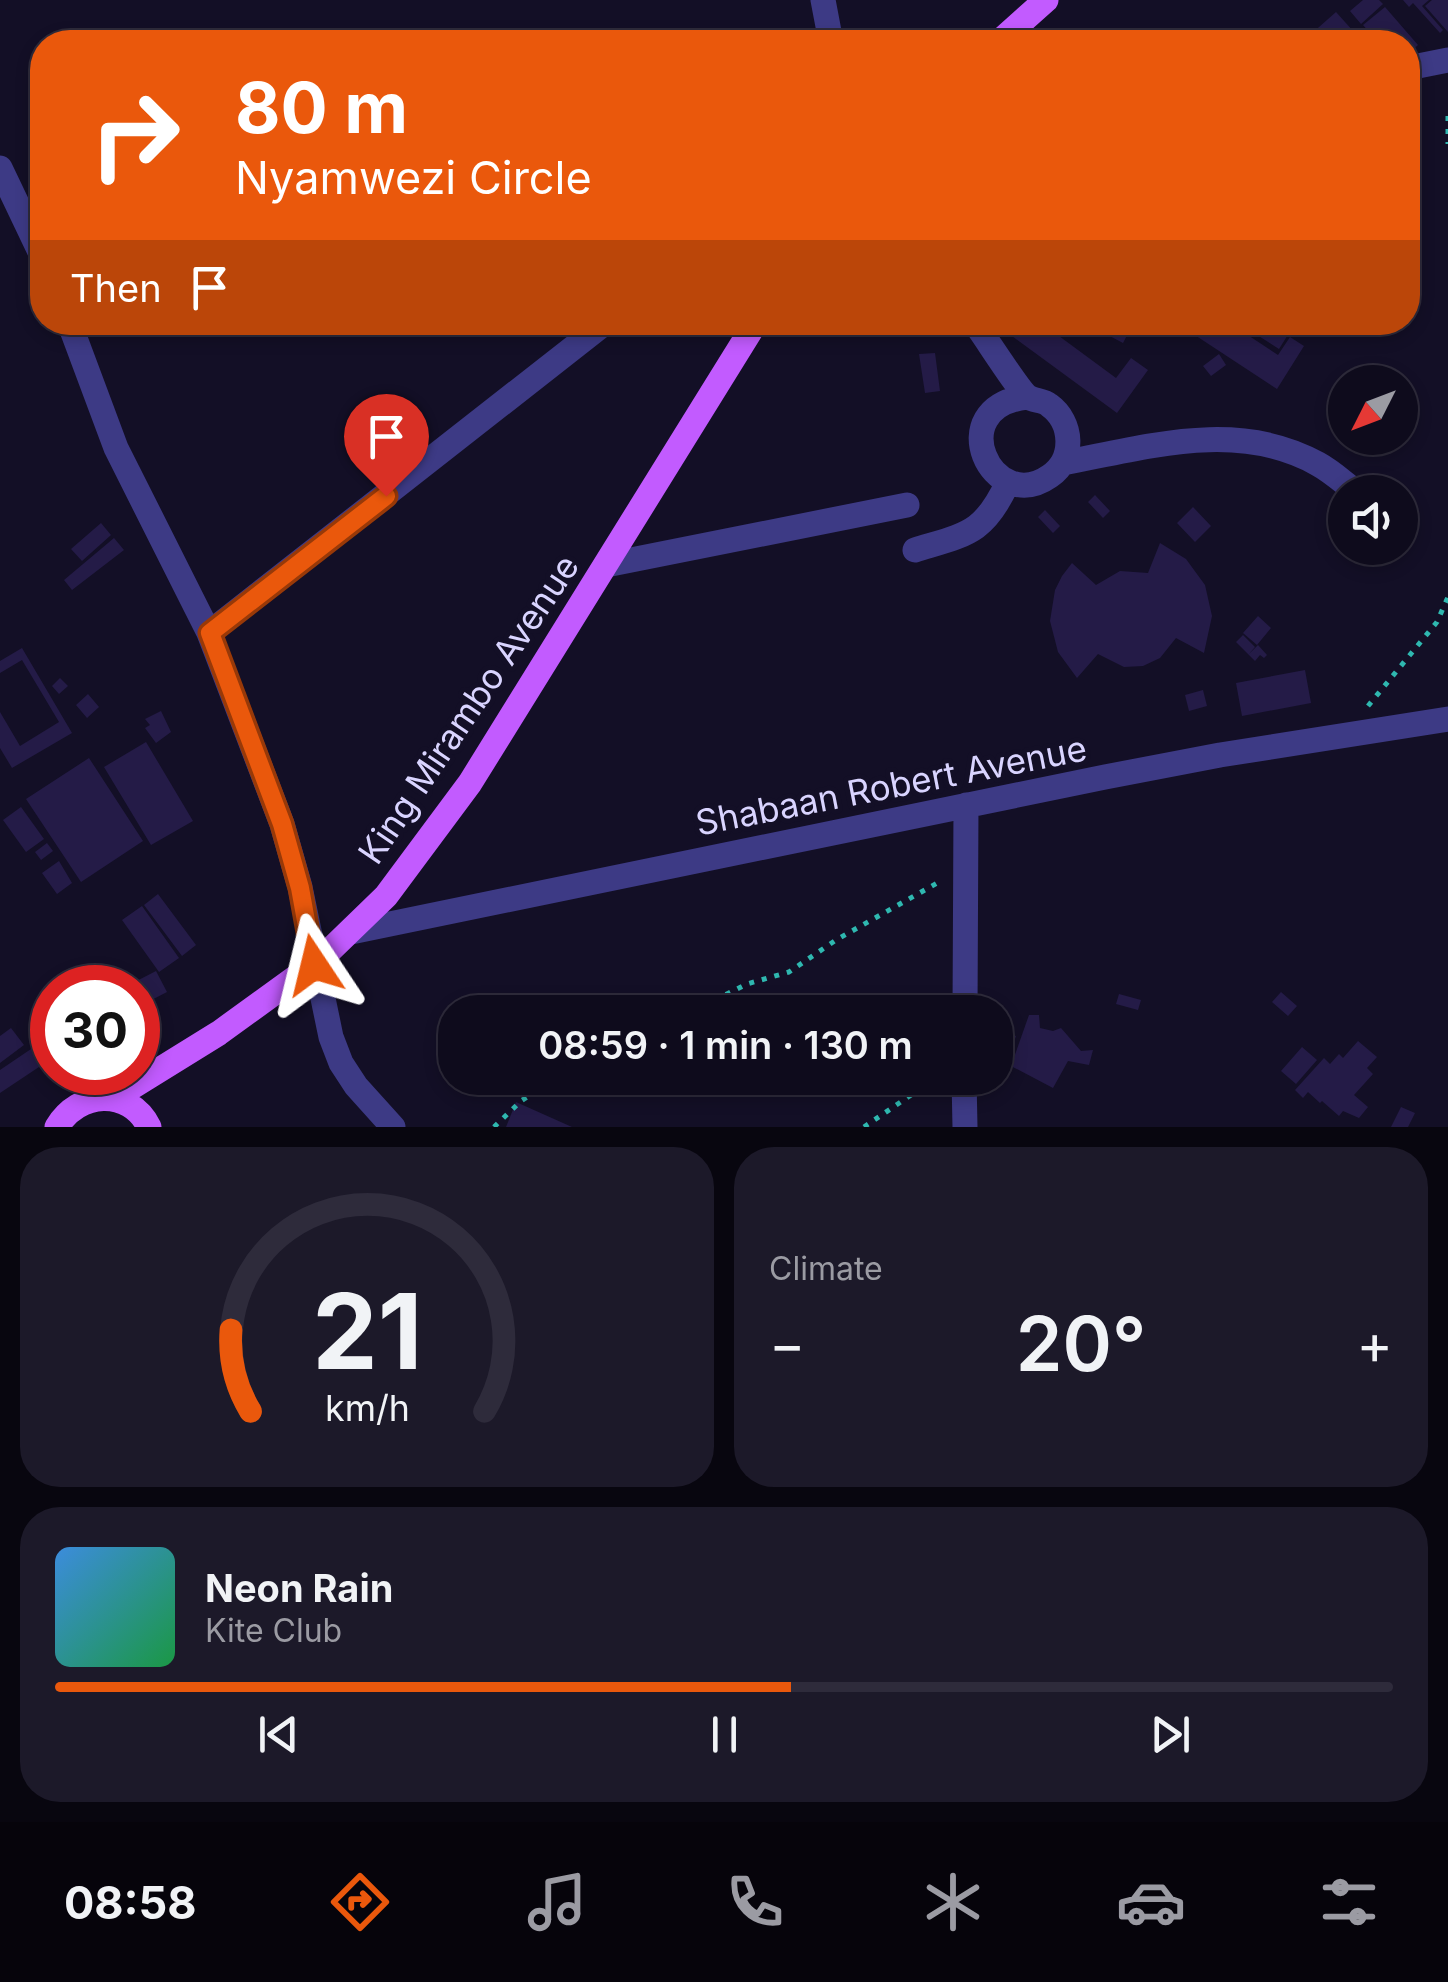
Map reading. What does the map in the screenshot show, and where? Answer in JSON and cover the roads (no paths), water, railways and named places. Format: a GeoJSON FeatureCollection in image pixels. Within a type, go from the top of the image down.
{"type":"FeatureCollection","features":[{"type":"Feature","properties":{"kind":"main road"},"geometry":{"type":"LineString","coordinates":[[1012,30],[1046,0]]}},
{"type":"Feature","properties":{"kind":"main road","name":"King Mirambo Avenue"},"geometry":{"type":"LineString","coordinates":[[57,1127],[68,1111],[82,1102],[114,1098],[219,1033],[314,965],[386,896],[470,783],[748,335]]}},
{"type":"Feature","properties":{"kind":"main road"},"geometry":{"type":"LineString","coordinates":[[114,1098],[133,1107],[149,1127]]}},
{"type":"Feature","properties":{"kind":"street"},"geometry":{"type":"LineString","coordinates":[[823,0],[829,30]]}},
{"type":"Feature","properties":{"kind":"street"},"geometry":{"type":"LineString","coordinates":[[1420,66],[1448,60]]}},
{"type":"Feature","properties":{"kind":"street"},"geometry":{"type":"LineString","coordinates":[[0,168],[30,231]]}},
{"type":"Feature","properties":{"kind":"street"},"geometry":{"type":"LineString","coordinates":[[74,335],[116,448],[210,633],[282,824],[340,1063],[392,1127]]}},
{"type":"Feature","properties":{"kind":"street"},"geometry":{"type":"LineString","coordinates":[[210,633],[589,335]]}},
{"type":"Feature","properties":{"kind":"street"},"geometry":{"type":"LineString","coordinates":[[983,335],[1028,397]]}},
{"type":"Feature","properties":{"kind":"street"},"geometry":{"type":"LineString","coordinates":[[1028,397],[1045,402],[1058,412],[1067,428],[1069,446],[1053,475],[1023,485],[1008,482],[993,472],[983,457],[980,439],[984,422],[995,408],[1010,399],[1028,397]]}},
{"type":"Feature","properties":{"kind":"street"},"geometry":{"type":"LineString","coordinates":[[1063,463],[1212,437],[1249,440],[1317,464],[1333,475]]}},
{"type":"Feature","properties":{"kind":"street"},"geometry":{"type":"LineString","coordinates":[[915,550],[979,526],[996,508],[1008,482]]}},
{"type":"Feature","properties":{"kind":"street"},"geometry":{"type":"LineString","coordinates":[[606,565],[907,505]]}},
{"type":"Feature","properties":{"kind":"street","name":"Shabaan Robert Avenue"},"geometry":{"type":"LineString","coordinates":[[351,932],[1220,755],[1448,720]]}},
{"type":"Feature","properties":{"kind":"street"},"geometry":{"type":"LineString","coordinates":[[965,995],[966,805]]}},
{"type":"Feature","properties":{"kind":"street"},"geometry":{"type":"LineString","coordinates":[[964,1095],[965,1127]]}}]}
